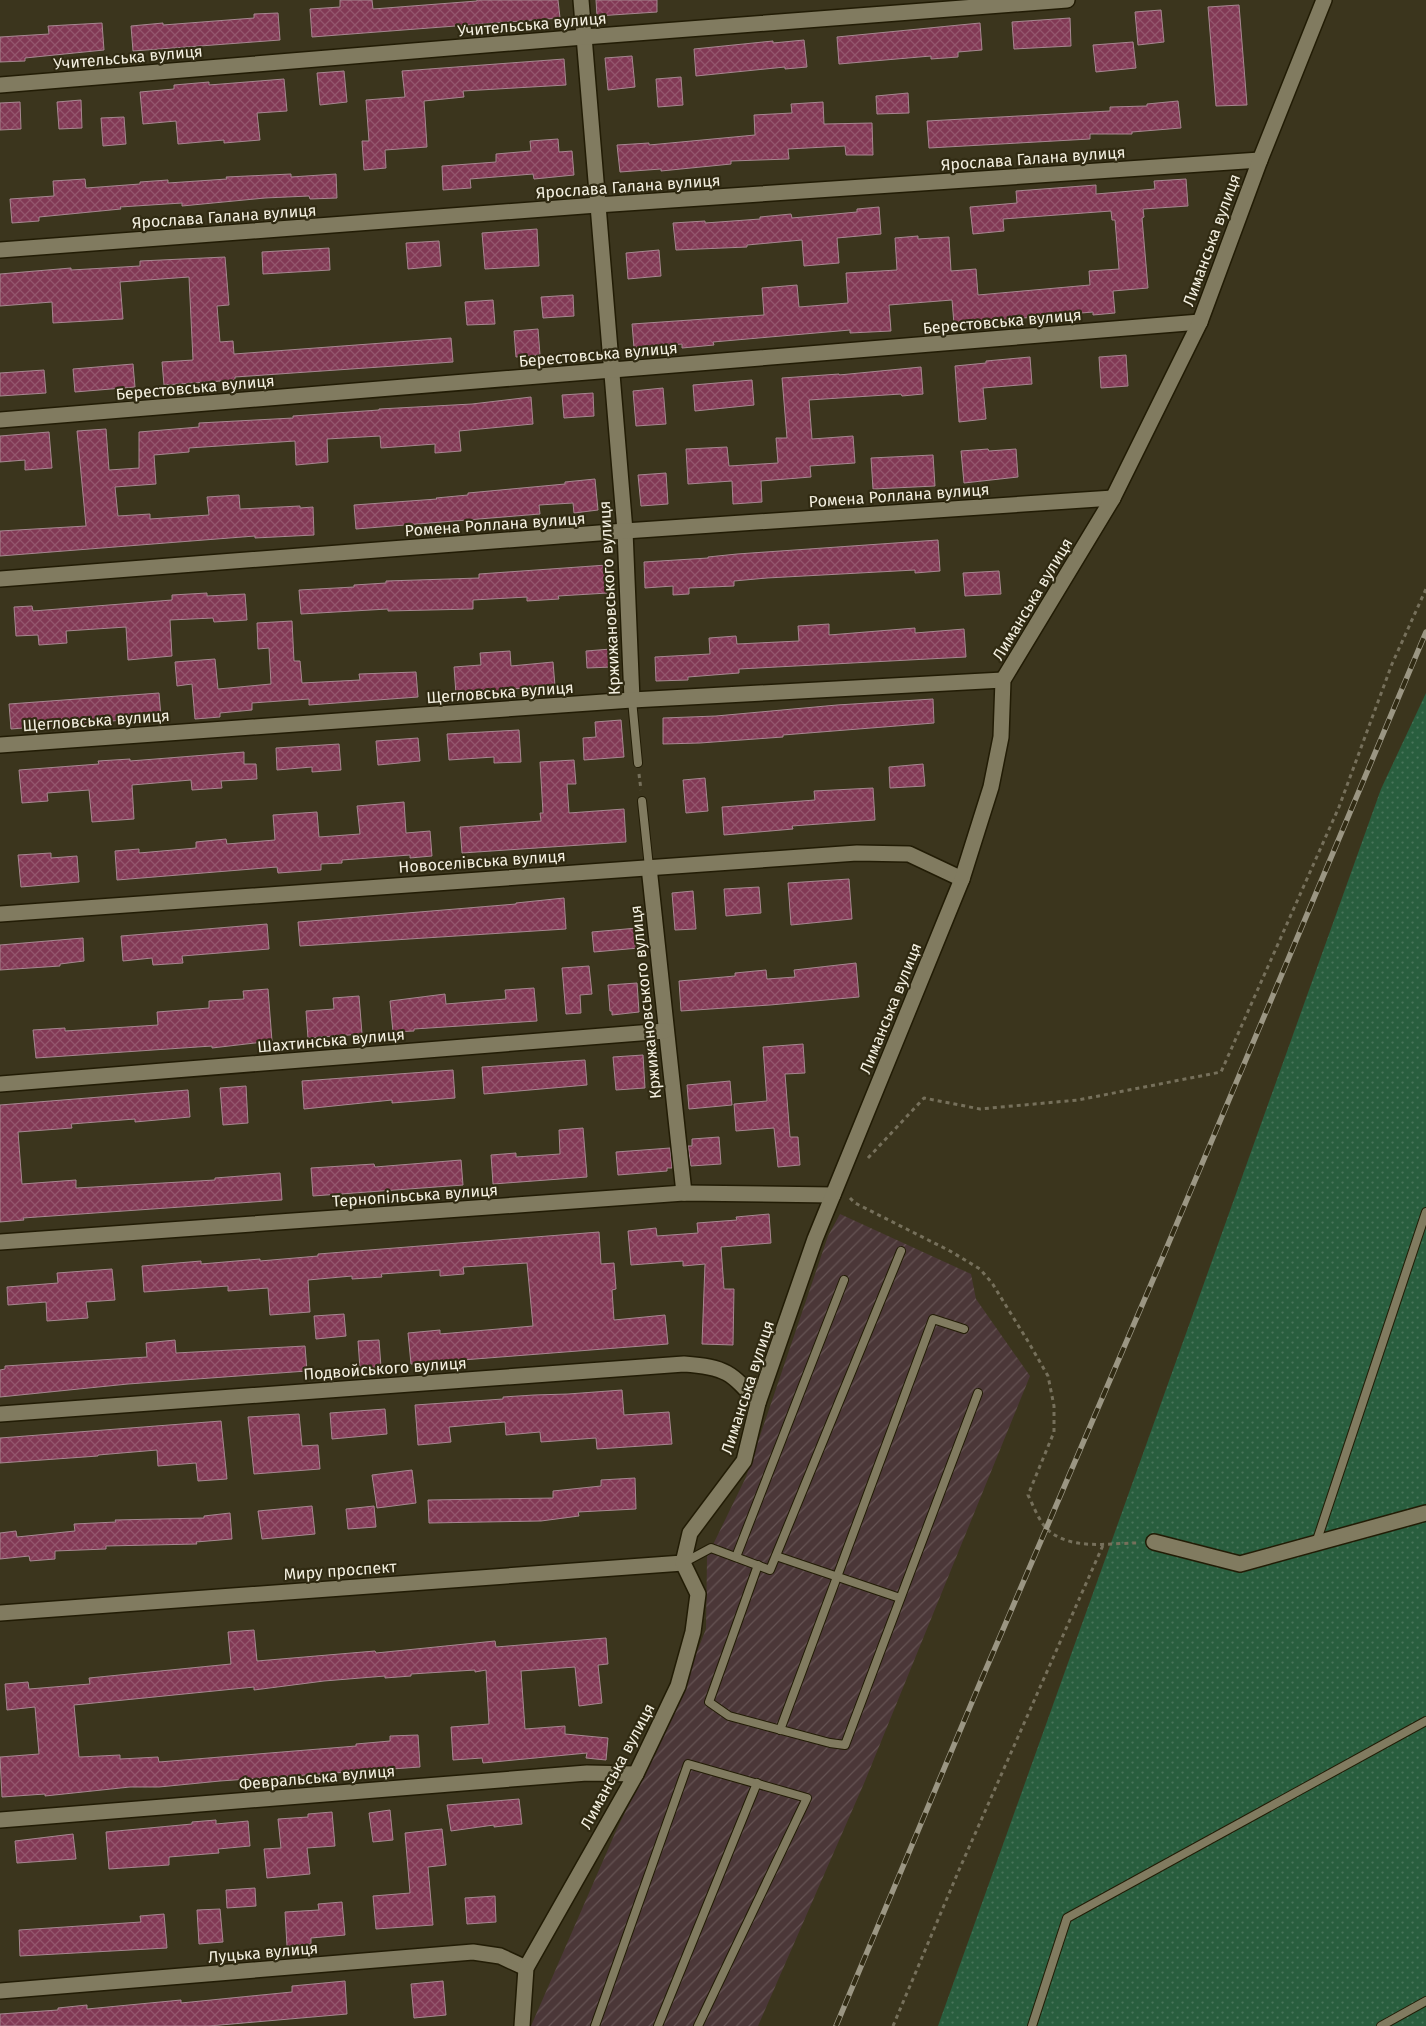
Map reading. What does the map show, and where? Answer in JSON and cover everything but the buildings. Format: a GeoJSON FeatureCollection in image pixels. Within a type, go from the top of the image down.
{"type":"FeatureCollection","features":[{"type":"Feature","properties":{"kind":"street","name":"Кржижановського вулиця"},"geometry":{"type":"LineString","coordinates":[[581,0],[625,531],[632,700]]}},
{"type":"Feature","properties":{"kind":"street","name":"Учительська вулиця"},"geometry":{"type":"LineString","coordinates":[[0,85],[1067,0]]}},
{"type":"Feature","properties":{"kind":"street","name":"Лиманська вулиця"},"geometry":{"type":"LineString","coordinates":[[522,2026],[526,1968],[636,1774],[678,1686],[693,1632],[698,1594],[683,1563],[690,1533],[744,1461],[758,1403],[816,1239],[962,879],[991,786],[1001,737],[1003,680],[1113,498],[1200,322],[1260,160],[1324,0]]}},
{"type":"Feature","properties":{"kind":"street","name":"Ярослава Галана вулиця"},"geometry":{"type":"LineString","coordinates":[[0,250],[597,205],[1260,160]]}},
{"type":"Feature","properties":{"kind":"street","name":"Берестовська вулиця"},"geometry":{"type":"LineString","coordinates":[[0,420],[1200,322]]}},
{"type":"Feature","properties":{"kind":"street","name":"Ромена Роллана вулиця"},"geometry":{"type":"LineString","coordinates":[[0,580],[625,531],[1113,498]]}},
{"type":"Feature","properties":{"kind":"street","name":"Щегловська вулиця"},"geometry":{"type":"LineString","coordinates":[[0,744],[632,700],[1003,680]]}},
{"type":"Feature","properties":{"kind":"street","name":"Новоселівська вулиця"},"geometry":{"type":"LineString","coordinates":[[0,914],[856,853],[909,854],[962,879]]}},
{"type":"Feature","properties":{"kind":"street","name":"Кржижановського вулиця"},"geometry":{"type":"LineString","coordinates":[[649,867],[665,1031],[684,1192]]}},
{"type":"Feature","properties":{"kind":"street","name":"Шахтинська вулиця"},"geometry":{"type":"LineString","coordinates":[[0,1084],[665,1031]]}},
{"type":"Feature","properties":{"kind":"street","name":"Тернопільська вулиця"},"geometry":{"type":"LineString","coordinates":[[0,1242],[684,1192],[833,1195]]}},
{"type":"Feature","properties":{"kind":"street","name":"Подвойського вулиця"},"geometry":{"type":"LineString","coordinates":[[0,1414],[684,1364],[711,1366],[735,1377],[758,1403]]}},
{"type":"Feature","properties":{"kind":"street"},"geometry":{"type":"LineString","coordinates":[[1154,1542],[1240,1564],[1426,1513]]}},
{"type":"Feature","properties":{"kind":"street","name":"Миру проспект"},"geometry":{"type":"LineString","coordinates":[[0,1612],[683,1563]]}},
{"type":"Feature","properties":{"kind":"street","name":"Февральська вулиця"},"geometry":{"type":"LineString","coordinates":[[0,1820],[587,1773],[636,1774]]}},
{"type":"Feature","properties":{"kind":"street","name":"Луцька вулиця"},"geometry":{"type":"LineString","coordinates":[[0,1991],[473,1952],[500,1956],[526,1968]]}},
{"type":"Feature","properties":{"kind":"lane","name":"Кржижановського вулиця"},"geometry":{"type":"LineString","coordinates":[[632,700],[638,764]]}},
{"type":"Feature","properties":{"kind":"lane","name":"Кржижановського вулиця"},"geometry":{"type":"LineString","coordinates":[[642,801],[649,867]]}},
{"type":"Feature","properties":{"kind":"lane"},"geometry":{"type":"LineString","coordinates":[[1316,1543],[1426,1212]]}},
{"type":"Feature","properties":{"kind":"lane"},"geometry":{"type":"LineString","coordinates":[[683,1563],[711,1548],[770,1570],[901,1251]]}},
{"type":"Feature","properties":{"kind":"lane"},"geometry":{"type":"LineString","coordinates":[[736,1557],[844,1280]]}},
{"type":"Feature","properties":{"kind":"lane"},"geometry":{"type":"LineString","coordinates":[[780,1730],[933,1319],[964,1329]]}},
{"type":"Feature","properties":{"kind":"lane"},"geometry":{"type":"LineString","coordinates":[[758,1565],[709,1702],[729,1716],[830,1743],[845,1745],[978,1393]]}},
{"type":"Feature","properties":{"kind":"lane"},"geometry":{"type":"LineString","coordinates":[[776,1556],[900,1598]]}},
{"type":"Feature","properties":{"kind":"lane"},"geometry":{"type":"LineString","coordinates":[[1032,2026],[1067,1918],[1426,1721]]}},
{"type":"Feature","properties":{"kind":"lane"},"geometry":{"type":"LineString","coordinates":[[595,2026],[688,1764],[807,1798],[698,2026]]}},
{"type":"Feature","properties":{"kind":"lane"},"geometry":{"type":"LineString","coordinates":[[658,2026],[756,1783]]}},
{"type":"Feature","properties":{"kind":"lane"},"geometry":{"type":"LineString","coordinates":[[1381,2026],[1426,2001]]}},
{"type":"Feature","properties":{"kind":"path"},"geometry":{"type":"LineString","coordinates":[[866,1160],[924,1098],[980,1109],[1039,1104],[1078,1100],[1221,1072],[1339,807],[1392,664],[1426,589]]}},
{"type":"Feature","properties":{"kind":"path"},"geometry":{"type":"LineString","coordinates":[[638,764],[642,801]]}},
{"type":"Feature","properties":{"kind":"path"},"geometry":{"type":"LineString","coordinates":[[833,1195],[846,1195],[855,1203],[950,1250],[980,1270],[992,1283],[1048,1376],[1054,1406],[1054,1432],[1028,1495],[1046,1528],[1066,1541],[1085,1544],[1154,1542]]}},
{"type":"Feature","properties":{"kind":"path"},"geometry":{"type":"LineString","coordinates":[[893,2026],[959,1870],[1104,1543]]}},
{"type":"Feature","properties":{"kind":"shaded area"},"geometry":{"type":"Polygon","coordinates":[[[840,1214],[971,1274],[976,1299],[1030,1376],[865,1781],[758,2026],[531,2026],[616,1831],[668,1724],[706,1629],[707,1557],[746,1477],[828,1236],[840,1214]]]}},
{"type":"Feature","properties":{"kind":"green space"},"geometry":{"type":"Polygon","coordinates":[[[1426,693],[1426,2026],[938,2026],[1381,789],[1426,693]]]}},
{"type":"Feature","properties":{"kind":"railway"},"geometry":{"type":"LineString","coordinates":[[836,2026],[1426,632]]}}]}
